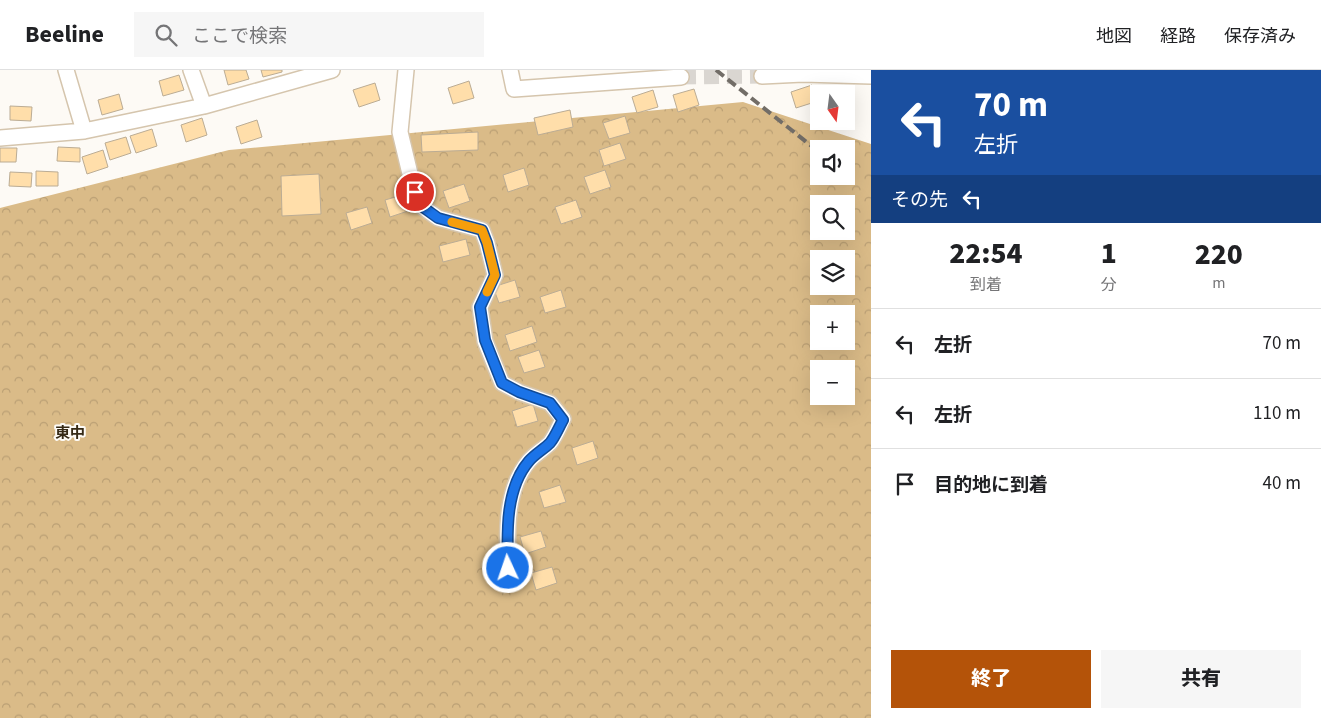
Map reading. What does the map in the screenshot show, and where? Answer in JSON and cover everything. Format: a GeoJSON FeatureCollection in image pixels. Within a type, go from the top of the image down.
{"type":"FeatureCollection","features":[{"type":"Feature","properties":{"kind":"street"},"geometry":{"type":"LineString","coordinates":[[66,70],[84,130]]}},
{"type":"Feature","properties":{"kind":"street"},"geometry":{"type":"LineString","coordinates":[[191,70],[204,106]]}},
{"type":"Feature","properties":{"kind":"street"},"geometry":{"type":"LineString","coordinates":[[0,138],[84,130],[204,106],[332,70]]}},
{"type":"Feature","properties":{"kind":"street"},"geometry":{"type":"LineString","coordinates":[[406,70],[400,132],[411,178],[420,205],[438,218],[482,230],[495,275],[480,307],[485,340],[502,383],[519,392],[550,403],[563,420],[551,442],[529,461],[517,481],[509,512],[507,536],[508,568]]}},
{"type":"Feature","properties":{"kind":"street"},"geometry":{"type":"LineString","coordinates":[[510,70],[514,89],[681,77]]}},
{"type":"Feature","properties":{"kind":"street"},"geometry":{"type":"LineString","coordinates":[[762,76],[803,74],[871,76]]}},
{"type":"Feature","properties":{"kind":"green space"},"geometry":{"type":"Polygon","coordinates":[[[743,102],[810,124],[810,130],[828,130],[871,144],[871,718],[0,718],[0,208],[229,150],[743,102]]]}},
{"type":"Feature","properties":{"kind":"building"},"geometry":{"type":"Polygon","coordinates":[[[224,70],[246,70],[249,79],[228,85],[224,70]]]}},
{"type":"Feature","properties":{"kind":"building"},"geometry":{"type":"Polygon","coordinates":[[[261,70],[282,70],[282,72],[263,77],[261,70]]]}},
{"type":"Feature","properties":{"kind":"building"},"geometry":{"type":"Polygon","coordinates":[[[179,75],[184,90],[163,96],[159,81],[179,75]]]}},
{"type":"Feature","properties":{"kind":"building"},"geometry":{"type":"Polygon","coordinates":[[[469,81],[474,98],[453,104],[448,88],[469,81]]]}},
{"type":"Feature","properties":{"kind":"building"},"geometry":{"type":"Polygon","coordinates":[[[375,83],[380,100],[359,107],[353,90],[375,83]]]}},
{"type":"Feature","properties":{"kind":"building"},"geometry":{"type":"Polygon","coordinates":[[[810,86],[810,104],[796,108],[791,92],[810,86]]]}},
{"type":"Feature","properties":{"kind":"building"},"geometry":{"type":"Polygon","coordinates":[[[694,89],[699,105],[678,112],[673,95],[694,89]]]}},
{"type":"Feature","properties":{"kind":"building"},"geometry":{"type":"Polygon","coordinates":[[[653,90],[658,107],[637,113],[632,97],[653,90]]]}},
{"type":"Feature","properties":{"kind":"building"},"geometry":{"type":"Polygon","coordinates":[[[119,94],[123,109],[102,115],[98,100],[119,94]]]}},
{"type":"Feature","properties":{"kind":"building"},"geometry":{"type":"Polygon","coordinates":[[[10,106],[32,107],[31,121],[10,120],[10,106]]]}},
{"type":"Feature","properties":{"kind":"building"},"geometry":{"type":"Polygon","coordinates":[[[570,110],[573,127],[538,135],[534,118],[570,110]]]}},
{"type":"Feature","properties":{"kind":"building"},"geometry":{"type":"Polygon","coordinates":[[[625,116],[630,133],[609,139],[603,123],[625,116]]]}},
{"type":"Feature","properties":{"kind":"building"},"geometry":{"type":"Polygon","coordinates":[[[202,118],[207,135],[186,142],[181,125],[202,118]]]}},
{"type":"Feature","properties":{"kind":"building"},"geometry":{"type":"Polygon","coordinates":[[[257,120],[262,137],[241,144],[236,127],[257,120]]]}},
{"type":"Feature","properties":{"kind":"building"},"geometry":{"type":"Polygon","coordinates":[[[152,129],[157,146],[136,153],[130,136],[152,129]]]}},
{"type":"Feature","properties":{"kind":"building"},"geometry":{"type":"Polygon","coordinates":[[[478,132],[478,150],[422,152],[421,135],[478,132]]]}},
{"type":"Feature","properties":{"kind":"building"},"geometry":{"type":"Polygon","coordinates":[[[126,137],[131,153],[110,160],[105,143],[126,137]]]}},
{"type":"Feature","properties":{"kind":"building"},"geometry":{"type":"Polygon","coordinates":[[[620,143],[626,159],[604,166],[599,150],[620,143]]]}},
{"type":"Feature","properties":{"kind":"building"},"geometry":{"type":"Polygon","coordinates":[[[58,147],[80,148],[80,162],[57,161],[58,147]]]}},
{"type":"Feature","properties":{"kind":"building"},"geometry":{"type":"Polygon","coordinates":[[[0,148],[17,148],[16,162],[0,162],[0,148]]]}},
{"type":"Feature","properties":{"kind":"building"},"geometry":{"type":"Polygon","coordinates":[[[103,150],[108,167],[87,174],[82,157],[103,150]]]}},
{"type":"Feature","properties":{"kind":"building"},"geometry":{"type":"Polygon","coordinates":[[[524,168],[529,185],[508,192],[503,175],[524,168]]]}},
{"type":"Feature","properties":{"kind":"building"},"geometry":{"type":"Polygon","coordinates":[[[605,170],[611,187],[590,194],[584,177],[605,170]]]}},
{"type":"Feature","properties":{"kind":"building"},"geometry":{"type":"Polygon","coordinates":[[[36,171],[58,172],[58,186],[36,186],[36,171]]]}},
{"type":"Feature","properties":{"kind":"building"},"geometry":{"type":"Polygon","coordinates":[[[10,172],[32,173],[31,187],[9,186],[10,172]]]}},
{"type":"Feature","properties":{"kind":"building"},"geometry":{"type":"Polygon","coordinates":[[[319,174],[321,214],[282,216],[281,176],[319,174]]]}},
{"type":"Feature","properties":{"kind":"building"},"geometry":{"type":"Polygon","coordinates":[[[464,184],[470,201],[449,208],[443,191],[464,184]]]}},
{"type":"Feature","properties":{"kind":"building"},"geometry":{"type":"Polygon","coordinates":[[[406,194],[411,210],[390,217],[385,200],[406,194]]]}},
{"type":"Feature","properties":{"kind":"building"},"geometry":{"type":"Polygon","coordinates":[[[576,200],[582,217],[561,224],[555,207],[576,200]]]}},
{"type":"Feature","properties":{"kind":"building"},"geometry":{"type":"Polygon","coordinates":[[[367,207],[372,223],[351,230],[346,213],[367,207]]]}},
{"type":"Feature","properties":{"kind":"building"},"geometry":{"type":"Polygon","coordinates":[[[466,239],[470,255],[443,262],[439,246],[466,239]]]}},
{"type":"Feature","properties":{"kind":"building"},"geometry":{"type":"Polygon","coordinates":[[[515,280],[520,297],[499,303],[493,287],[515,280]]]}},
{"type":"Feature","properties":{"kind":"building"},"geometry":{"type":"Polygon","coordinates":[[[561,290],[566,307],[545,313],[540,297],[561,290]]]}},
{"type":"Feature","properties":{"kind":"building"},"geometry":{"type":"Polygon","coordinates":[[[532,326],[537,342],[510,351],[505,335],[532,326]]]}},
{"type":"Feature","properties":{"kind":"building"},"geometry":{"type":"Polygon","coordinates":[[[539,350],[545,367],[524,373],[518,357],[539,350]]]}},
{"type":"Feature","properties":{"kind":"building"},"geometry":{"type":"Polygon","coordinates":[[[533,404],[538,421],[517,427],[512,411],[533,404]]]}},
{"type":"Feature","properties":{"kind":"building"},"geometry":{"type":"Polygon","coordinates":[[[593,441],[598,458],[577,465],[572,448],[593,441]]]}},
{"type":"Feature","properties":{"kind":"building"},"geometry":{"type":"Polygon","coordinates":[[[560,485],[566,502],[544,508],[539,492],[560,485]]]}},
{"type":"Feature","properties":{"kind":"building"},"geometry":{"type":"Polygon","coordinates":[[[541,531],[546,547],[525,554],[520,537],[541,531]]]}},
{"type":"Feature","properties":{"kind":"building"},"geometry":{"type":"Polygon","coordinates":[[[552,567],[557,583],[536,590],[531,573],[552,567]]]}},
{"type":"Feature","properties":{"kind":"tunnel"},"geometry":{"type":"LineString","coordinates":[[681,77],[762,76]]}},
{"type":"Feature","properties":{"kind":"railway"},"geometry":{"type":"LineString","coordinates":[[716,70],[810,145]]}},
{"type":"Feature","properties":{"kind":"slow traffic"},"geometry":{"type":"LineString","coordinates":[[452,222],[482,230],[495,275],[487,292]]}},
{"type":"Feature","properties":{"kind":"district","name":"東中"},"geometry":{"type":"Point","coordinates":[70,433]}},
{"type":"Feature","properties":{"kind":"route"},"geometry":{"type":"LineString","coordinates":[[415,192],[420,205],[438,218],[482,230],[495,275],[480,307],[485,340],[502,383],[519,392],[550,403],[563,420],[551,442],[529,461],[517,481],[509,512],[507,536],[508,568]]}}]}
